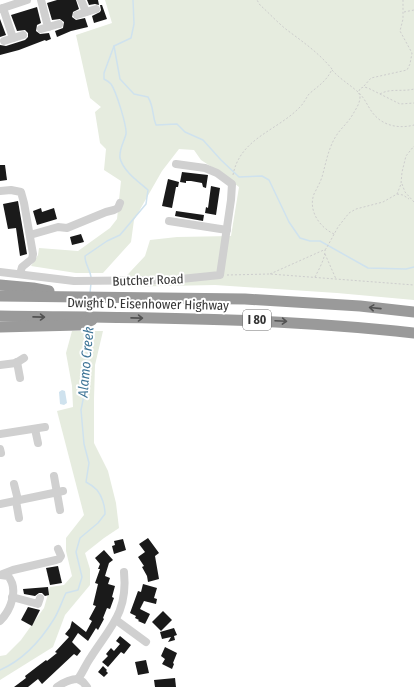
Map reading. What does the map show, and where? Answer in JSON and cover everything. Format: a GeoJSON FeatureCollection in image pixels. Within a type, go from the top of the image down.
{"type":"FeatureCollection","features":[{"type":"Feature","properties":{"kind":"highway"},"geometry":{"type":"LineString","coordinates":[[0,285],[33,288],[77,296]]}},
{"type":"Feature","properties":{"kind":"highway","name":"Dwight D. Eisenhower Highway"},"geometry":{"type":"LineString","coordinates":[[0,296],[282,300],[414,312]]}},
{"type":"Feature","properties":{"kind":"highway","name":"Dwight D. Eisenhower Highway"},"geometry":{"type":"LineString","coordinates":[[0,316],[79,321],[98,317],[204,318],[282,321],[414,333]]}},
{"type":"Feature","properties":{"kind":"highway"},"geometry":{"type":"LineString","coordinates":[[0,327],[79,321]]}},
{"type":"Feature","properties":{"kind":"street"},"geometry":{"type":"LineString","coordinates":[[13,38],[2,8],[27,0]]}},
{"type":"Feature","properties":{"kind":"street"},"geometry":{"type":"LineString","coordinates":[[41,0],[45,28],[59,24]]}},
{"type":"Feature","properties":{"kind":"street"},"geometry":{"type":"LineString","coordinates":[[81,0],[86,12]]}},
{"type":"Feature","properties":{"kind":"street"},"geometry":{"type":"LineString","coordinates":[[77,15],[96,9]]}},
{"type":"Feature","properties":{"kind":"street"},"geometry":{"type":"LineString","coordinates":[[4,41],[23,35]]}},
{"type":"Feature","properties":{"kind":"street"},"geometry":{"type":"LineString","coordinates":[[176,164],[205,168],[217,173],[232,184],[220,275]]}},
{"type":"Feature","properties":{"kind":"street"},"geometry":{"type":"LineString","coordinates":[[0,191],[11,190],[21,192],[24,203],[33,254],[32,259],[22,267],[20,274]]}},
{"type":"Feature","properties":{"kind":"street"},"geometry":{"type":"LineString","coordinates":[[30,235],[58,227],[67,228],[114,210],[118,208],[120,203]]}},
{"type":"Feature","properties":{"kind":"street"},"geometry":{"type":"LineString","coordinates":[[169,221],[227,230]]}},
{"type":"Feature","properties":{"kind":"street","name":"Butcher Road"},"geometry":{"type":"LineString","coordinates":[[0,272],[74,281],[171,280],[220,275]]}},
{"type":"Feature","properties":{"kind":"street"},"geometry":{"type":"LineString","coordinates":[[0,365],[20,360],[20,378]]}},
{"type":"Feature","properties":{"kind":"street"},"geometry":{"type":"LineString","coordinates":[[0,434],[45,427]]}},
{"type":"Feature","properties":{"kind":"street"},"geometry":{"type":"LineString","coordinates":[[35,428],[38,443]]}},
{"type":"Feature","properties":{"kind":"street"},"geometry":{"type":"LineString","coordinates":[[54,476],[60,492],[60,510]]}},
{"type":"Feature","properties":{"kind":"street"},"geometry":{"type":"LineString","coordinates":[[14,484],[19,518]]}},
{"type":"Feature","properties":{"kind":"street"},"geometry":{"type":"LineString","coordinates":[[0,504],[60,492]]}},
{"type":"Feature","properties":{"kind":"street"},"geometry":{"type":"LineString","coordinates":[[0,575],[13,570],[59,559],[61,556],[58,549]]}},
{"type":"Feature","properties":{"kind":"street"},"geometry":{"type":"LineString","coordinates":[[78,679],[116,620],[124,598],[124,572]]}},
{"type":"Feature","properties":{"kind":"street"},"geometry":{"type":"LineString","coordinates":[[0,575],[8,576],[13,582],[12,597],[8,610],[0,621]]}},
{"type":"Feature","properties":{"kind":"street"},"geometry":{"type":"LineString","coordinates":[[12,597],[38,604],[40,598]]}},
{"type":"Feature","properties":{"kind":"street"},"geometry":{"type":"LineString","coordinates":[[116,620],[146,642]]}},
{"type":"Feature","properties":{"kind":"street"},"geometry":{"type":"LineString","coordinates":[[57,687],[67,681],[78,679],[87,687]]}},
{"type":"Feature","properties":{"kind":"path"},"geometry":{"type":"LineString","coordinates":[[257,0],[260,5],[287,30],[325,60],[339,78],[359,92],[373,113],[382,121],[397,128],[414,126]]}},
{"type":"Feature","properties":{"kind":"path"},"geometry":{"type":"LineString","coordinates":[[359,92],[371,78],[407,70],[410,64],[412,53],[400,32],[403,0]]}},
{"type":"Feature","properties":{"kind":"path"},"geometry":{"type":"LineString","coordinates":[[403,12],[414,10]]}},
{"type":"Feature","properties":{"kind":"path"},"geometry":{"type":"LineString","coordinates":[[232,184],[233,173],[240,154],[251,143],[300,107],[309,94],[329,76],[332,69]]}},
{"type":"Feature","properties":{"kind":"path"},"geometry":{"type":"LineString","coordinates":[[364,87],[400,104],[414,103]]}},
{"type":"Feature","properties":{"kind":"path"},"geometry":{"type":"LineString","coordinates":[[379,94],[384,91],[405,92],[414,89]]}},
{"type":"Feature","properties":{"kind":"path"},"geometry":{"type":"LineString","coordinates":[[334,234],[320,224],[313,213],[312,205],[328,153],[336,135],[349,122],[357,108],[360,98],[359,92]]}},
{"type":"Feature","properties":{"kind":"path"},"geometry":{"type":"LineString","coordinates":[[314,278],[326,249],[344,219],[356,209],[383,202],[397,194],[401,184],[406,156],[414,146]]}},
{"type":"Feature","properties":{"kind":"path"},"geometry":{"type":"LineString","coordinates":[[401,184],[410,200]]}},
{"type":"Feature","properties":{"kind":"path"},"geometry":{"type":"LineString","coordinates":[[397,194],[403,195],[414,202]]}},
{"type":"Feature","properties":{"kind":"path"},"geometry":{"type":"LineString","coordinates":[[270,274],[326,249]]}},
{"type":"Feature","properties":{"kind":"path"},"geometry":{"type":"LineString","coordinates":[[325,254],[336,279]]}},
{"type":"Feature","properties":{"kind":"path"},"geometry":{"type":"LineString","coordinates":[[220,275],[270,274],[414,285]]}},
{"type":"Feature","properties":{"kind":"shaded area"},"geometry":{"type":"Polygon","coordinates":[[[105,0],[414,0],[414,300],[215,285],[116,287],[145,256],[150,240],[177,237],[231,236],[239,187],[201,160],[194,150],[179,149],[162,171],[134,220],[131,242],[103,273],[76,273],[31,266],[38,255],[39,248],[78,251],[110,228],[117,219],[121,181],[104,170],[106,149],[100,143],[95,112],[101,107],[90,98],[76,35],[112,23],[105,0]]]}},
{"type":"Feature","properties":{"kind":"shaded area"},"geometry":{"type":"Polygon","coordinates":[[[72,331],[103,331],[95,365],[94,443],[108,471],[116,503],[119,528],[85,553],[90,569],[90,585],[65,615],[53,647],[0,680],[0,656],[6,655],[21,640],[44,608],[50,587],[64,585],[72,576],[66,551],[66,538],[84,515],[57,411],[73,407],[72,386],[66,353],[72,331]]]}},
{"type":"Feature","properties":{"kind":"water"},"geometry":{"type":"Polygon","coordinates":[[[62,390],[65,391],[67,403],[64,405],[60,404],[59,392],[62,390]]]}},
{"type":"Feature","properties":{"kind":"building"},"geometry":{"type":"Polygon","coordinates":[[[57,0],[76,0],[79,9],[73,12],[72,17],[76,20],[85,18],[88,27],[71,31],[57,37],[55,31],[63,28],[64,22],[60,19],[52,20],[47,3],[57,0]]]}},
{"type":"Feature","properties":{"kind":"building"},"geometry":{"type":"Polygon","coordinates":[[[87,0],[98,0],[99,5],[89,5],[87,0]]]}},
{"type":"Feature","properties":{"kind":"building"},"geometry":{"type":"Polygon","coordinates":[[[100,5],[102,5],[107,19],[94,23],[92,16],[100,12],[100,5]]]}},
{"type":"Feature","properties":{"kind":"building"},"geometry":{"type":"Polygon","coordinates":[[[37,7],[41,23],[37,25],[36,31],[40,34],[49,33],[51,39],[0,55],[0,45],[6,46],[25,40],[28,37],[28,33],[25,30],[17,31],[11,15],[37,7]]]}},
{"type":"Feature","properties":{"kind":"building"},"geometry":{"type":"Polygon","coordinates":[[[0,19],[6,35],[0,37],[0,19]]]}},
{"type":"Feature","properties":{"kind":"building"},"geometry":{"type":"Polygon","coordinates":[[[0,165],[5,165],[7,180],[0,181],[0,165]]]}},
{"type":"Feature","properties":{"kind":"building"},"geometry":{"type":"Polygon","coordinates":[[[182,172],[208,175],[206,188],[203,187],[202,183],[191,181],[186,181],[186,183],[180,182],[182,172]]]}},
{"type":"Feature","properties":{"kind":"building"},"geometry":{"type":"Polygon","coordinates":[[[168,179],[179,182],[178,187],[176,187],[172,208],[162,206],[168,179]]]}},
{"type":"Feature","properties":{"kind":"building"},"geometry":{"type":"Polygon","coordinates":[[[211,186],[220,188],[216,215],[205,213],[206,207],[208,208],[211,186]]]}},
{"type":"Feature","properties":{"kind":"building"},"geometry":{"type":"Polygon","coordinates":[[[18,201],[27,254],[20,256],[16,228],[8,229],[3,204],[18,201]]]}},
{"type":"Feature","properties":{"kind":"building"},"geometry":{"type":"Polygon","coordinates":[[[41,208],[42,212],[54,208],[57,219],[37,225],[33,211],[41,208]]]}},
{"type":"Feature","properties":{"kind":"building"},"geometry":{"type":"Polygon","coordinates":[[[176,211],[204,215],[203,221],[175,216],[176,211]]]}},
{"type":"Feature","properties":{"kind":"building"},"geometry":{"type":"Polygon","coordinates":[[[81,234],[84,242],[72,245],[70,237],[81,234]]]}},
{"type":"Feature","properties":{"kind":"building"},"geometry":{"type":"Polygon","coordinates":[[[148,538],[159,553],[155,556],[159,579],[148,582],[147,576],[142,567],[144,566],[138,557],[145,552],[139,544],[148,538]]]}},
{"type":"Feature","properties":{"kind":"building"},"geometry":{"type":"Polygon","coordinates":[[[123,539],[126,550],[114,554],[112,546],[115,545],[114,541],[123,539]]]}},
{"type":"Feature","properties":{"kind":"building"},"geometry":{"type":"Polygon","coordinates":[[[104,550],[113,560],[109,563],[105,576],[110,578],[108,584],[115,586],[112,597],[114,598],[110,609],[107,608],[103,618],[104,619],[98,630],[96,628],[88,641],[78,633],[72,642],[81,651],[77,656],[74,654],[42,684],[38,679],[28,687],[14,687],[26,678],[25,676],[57,653],[55,652],[69,637],[65,634],[70,628],[72,621],[86,632],[92,621],[89,619],[96,606],[93,605],[98,584],[95,583],[100,569],[98,569],[100,564],[95,558],[104,550]]]}},
{"type":"Feature","properties":{"kind":"building"},"geometry":{"type":"Polygon","coordinates":[[[58,566],[62,583],[50,585],[46,568],[58,566]]]}},
{"type":"Feature","properties":{"kind":"building"},"geometry":{"type":"Polygon","coordinates":[[[143,584],[157,588],[154,598],[157,599],[156,604],[144,601],[140,609],[150,614],[145,624],[138,621],[139,620],[135,618],[136,616],[130,613],[138,591],[141,592],[143,584]]]}},
{"type":"Feature","properties":{"kind":"building"},"geometry":{"type":"Polygon","coordinates":[[[48,587],[49,595],[45,596],[42,593],[35,596],[24,594],[23,589],[48,587]]]}},
{"type":"Feature","properties":{"kind":"building"},"geometry":{"type":"Polygon","coordinates":[[[28,607],[40,610],[32,626],[21,620],[28,607]]]}},
{"type":"Feature","properties":{"kind":"building"},"geometry":{"type":"Polygon","coordinates":[[[163,611],[172,620],[161,631],[152,622],[163,611]]]}},
{"type":"Feature","properties":{"kind":"building"},"geometry":{"type":"Polygon","coordinates":[[[174,628],[177,635],[174,636],[175,640],[168,642],[171,637],[162,639],[160,632],[174,628]]]}},
{"type":"Feature","properties":{"kind":"building"},"geometry":{"type":"Polygon","coordinates":[[[120,636],[131,645],[124,654],[121,652],[108,667],[102,662],[108,656],[106,654],[111,648],[114,651],[120,644],[116,641],[120,636]]]}},
{"type":"Feature","properties":{"kind":"building"},"geometry":{"type":"Polygon","coordinates":[[[165,647],[177,653],[172,669],[162,664],[165,659],[161,656],[165,647]]]}},
{"type":"Feature","properties":{"kind":"building"},"geometry":{"type":"Polygon","coordinates":[[[146,660],[149,673],[138,675],[135,662],[146,660]]]}},
{"type":"Feature","properties":{"kind":"building"},"geometry":{"type":"Polygon","coordinates":[[[103,666],[108,673],[104,677],[98,672],[103,666]]]}},
{"type":"Feature","properties":{"kind":"building"},"geometry":{"type":"Polygon","coordinates":[[[175,678],[176,687],[155,687],[154,680],[175,678]]]}},
{"type":"Feature","properties":{"kind":"waterway","name":"Alamo Creek"},"geometry":{"type":"LineString","coordinates":[[133,0],[134,24],[131,38],[114,46],[120,79],[134,94],[148,97],[156,125],[177,124],[185,132],[203,140],[239,177],[262,176],[269,180],[289,222],[300,238],[310,241],[320,241],[368,268],[406,269],[414,267]]}},
{"type":"Feature","properties":{"kind":"waterway","name":"Alamo Creek"},"geometry":{"type":"LineString","coordinates":[[91,277],[85,256],[107,241],[120,235],[146,204],[148,190],[128,172],[120,158],[121,149],[126,134],[125,124],[116,94],[111,84],[104,79],[104,73],[114,46]]}},
{"type":"Feature","properties":{"kind":"waterway","name":"Alamo Creek"},"geometry":{"type":"LineString","coordinates":[[90,293],[91,283]]}},
{"type":"Feature","properties":{"kind":"waterway","name":"Alamo Creek"},"geometry":{"type":"LineString","coordinates":[[89,313],[90,301]]}},
{"type":"Feature","properties":{"kind":"waterway","name":"Alamo Creek"},"geometry":{"type":"LineString","coordinates":[[0,670],[16,661],[31,649],[54,619],[66,593],[78,590],[82,577],[76,552],[80,538],[98,523],[105,514],[103,501],[99,492],[86,482],[89,463],[84,444],[81,410],[87,380],[89,327]]}}]}
